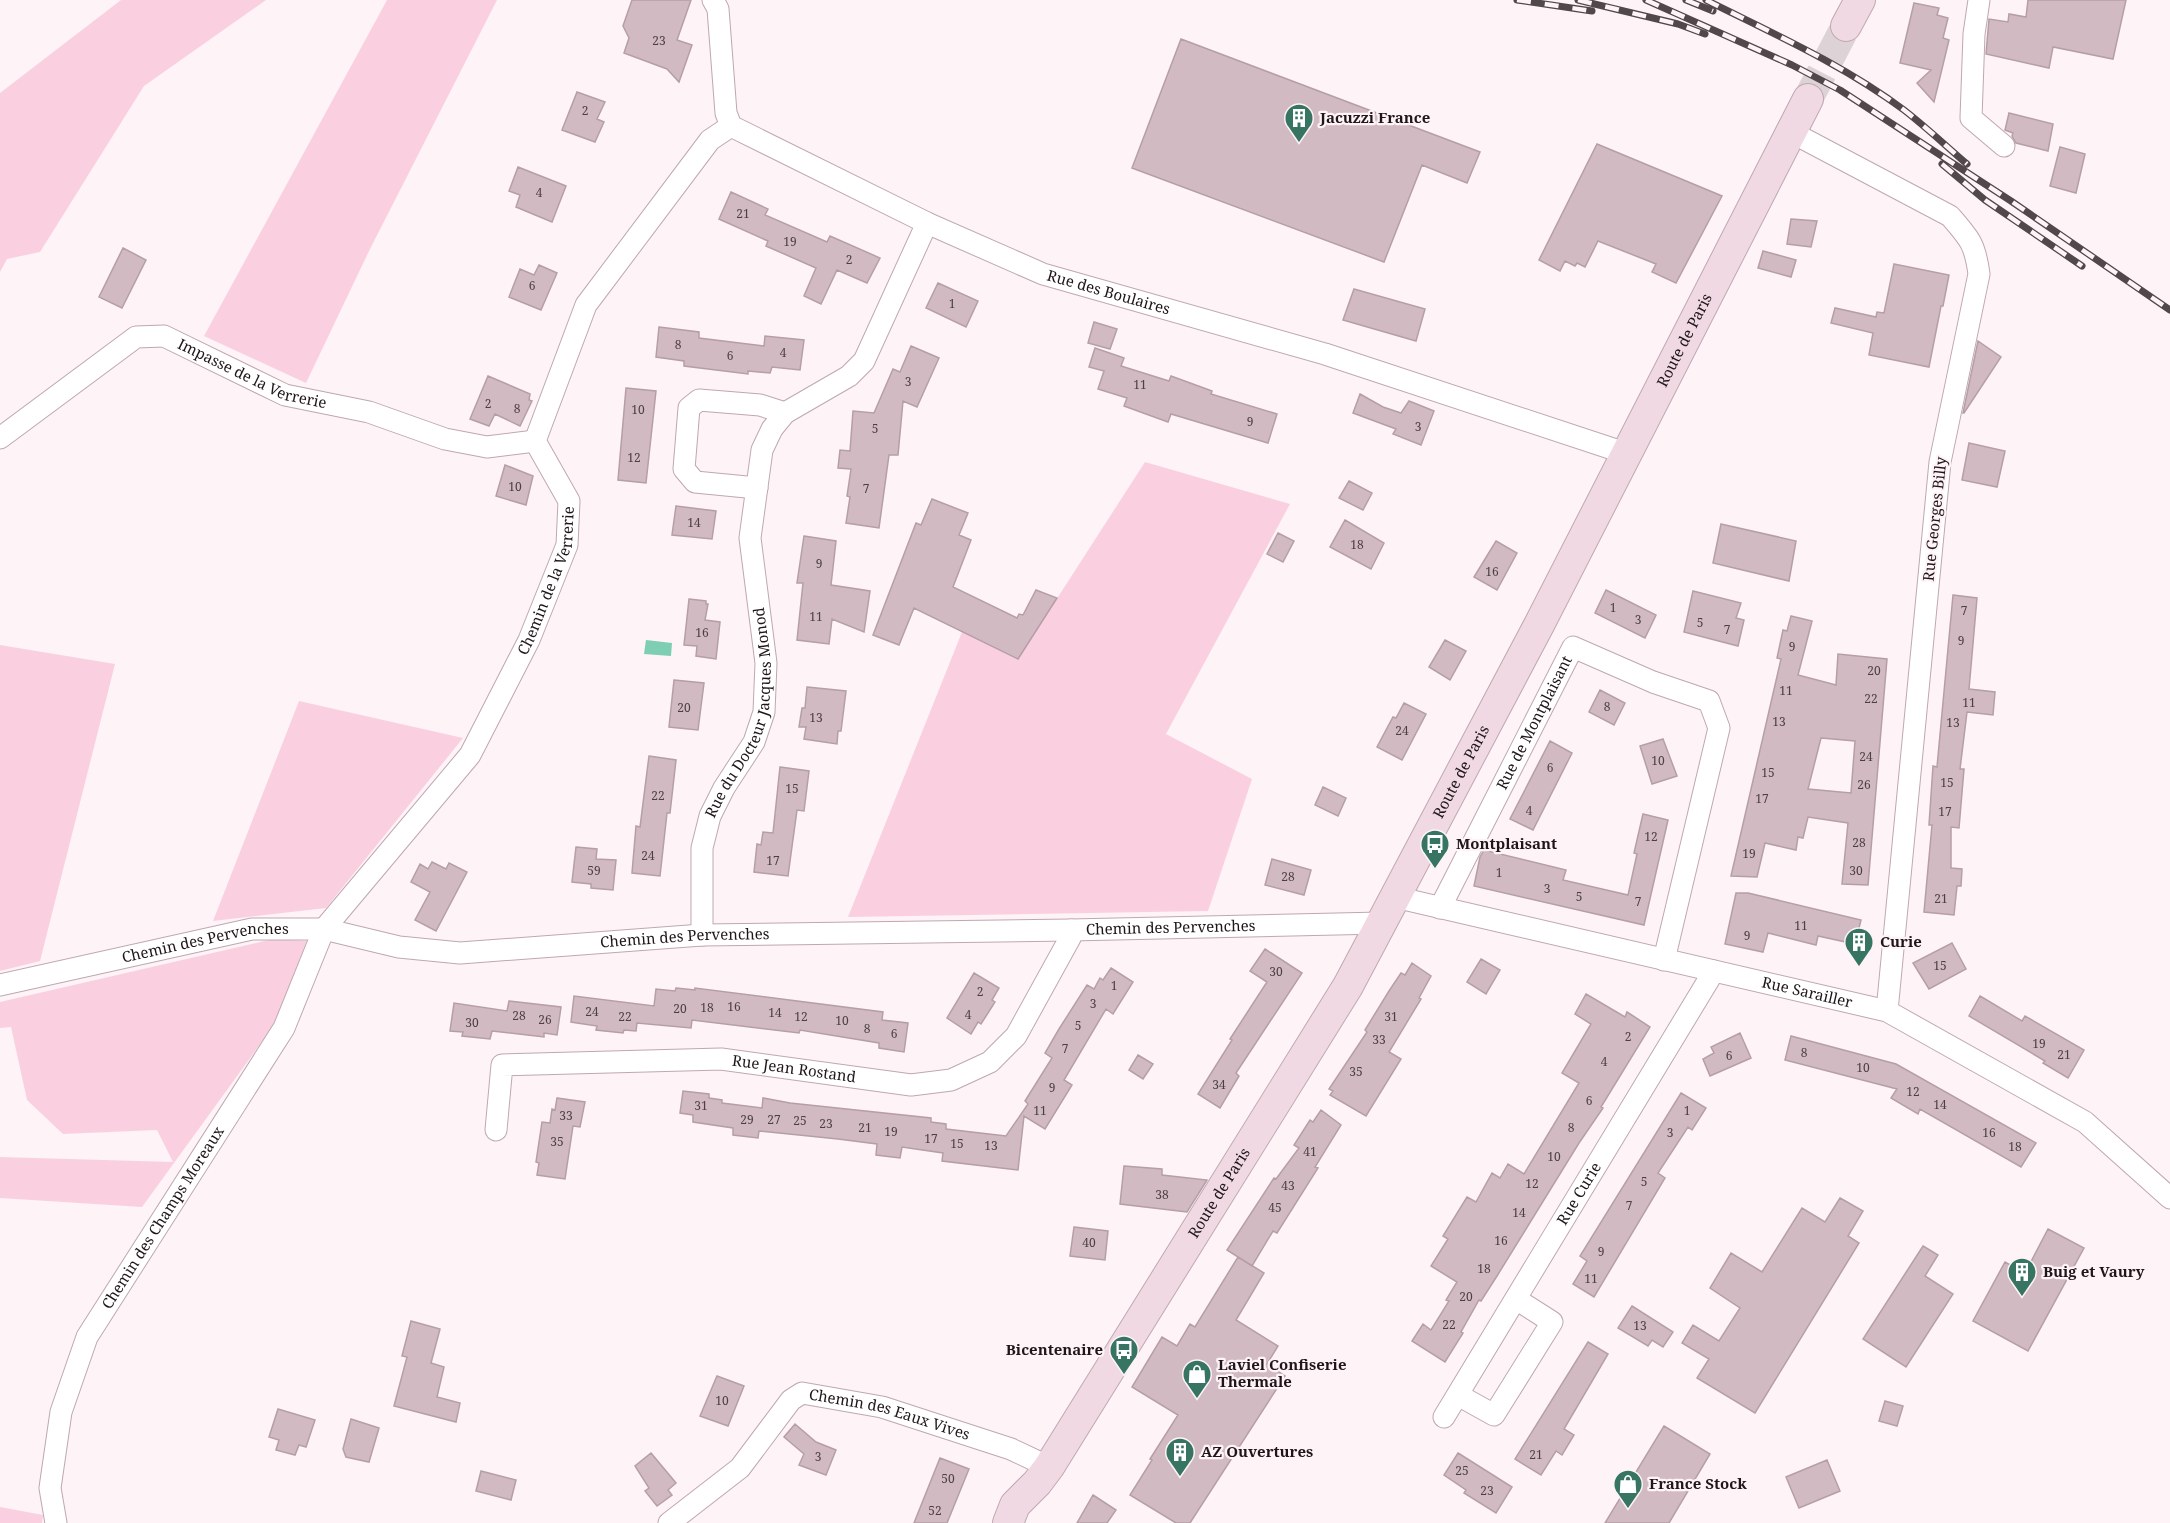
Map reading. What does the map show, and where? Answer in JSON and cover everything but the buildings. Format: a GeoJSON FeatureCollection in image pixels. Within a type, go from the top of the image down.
{"type":"FeatureCollection","features":[{"type":"Feature","properties":{"kind":"main road","name":"Route de Paris"},"geometry":{"type":"LineString","coordinates":[[1008,1523],[1015,1506],[1043,1475],[1348,986],[1540,622],[1808,99]]}},
{"type":"Feature","properties":{"kind":"main road","name":"Route de Paris"},"geometry":{"type":"LineString","coordinates":[[1028,1523],[1043,1475]]}},
{"type":"Feature","properties":{"kind":"street"},"geometry":{"type":"LineString","coordinates":[[535,441],[586,305],[710,140],[731,126],[726,113],[718,9],[713,0]]}},
{"type":"Feature","properties":{"kind":"street"},"geometry":{"type":"LineString","coordinates":[[1979,0],[1974,34],[1971,118],[2004,146]]}},
{"type":"Feature","properties":{"kind":"street","name":"Rue des Boulaires"},"geometry":{"type":"LineString","coordinates":[[731,126],[927,223],[1043,273],[1325,354],[1625,453]]}},
{"type":"Feature","properties":{"kind":"street","name":"Rue Georges Billy"},"geometry":{"type":"LineString","coordinates":[[1791,132],[1950,216],[1976,250],[1979,274],[1940,462],[1887,1011]]}},
{"type":"Feature","properties":{"kind":"street","name":"Rue du Docteur Jacques Monod"},"geometry":{"type":"LineString","coordinates":[[702,935],[702,848],[710,816],[724,788],[754,742],[764,712],[766,663],[750,538],[762,450],[772,429],[785,413],[849,376],[864,361],[927,223]]}},
{"type":"Feature","properties":{"kind":"street","name":"Impasse de la Verrerie"},"geometry":{"type":"LineString","coordinates":[[0,438],[136,337],[164,336],[285,395],[369,412],[445,439],[487,447],[535,441]]}},
{"type":"Feature","properties":{"kind":"street"},"geometry":{"type":"LineString","coordinates":[[757,488],[695,482],[684,469],[689,408],[699,400],[760,405],[785,413]]}},
{"type":"Feature","properties":{"kind":"street","name":"Chemin de la Verrerie"},"geometry":{"type":"LineString","coordinates":[[324,929],[470,755],[529,640],[567,545],[568,512],[568,501],[535,441]]}},
{"type":"Feature","properties":{"kind":"street","name":"Rue de Montplaisant"},"geometry":{"type":"LineString","coordinates":[[1440,908],[1573,647],[1653,682],[1709,701],[1719,728],[1664,960]]}},
{"type":"Feature","properties":{"kind":"street","name":"Rue Sarailler"},"geometry":{"type":"LineString","coordinates":[[1395,897],[1887,1011],[2085,1122],[2170,1198]]}},
{"type":"Feature","properties":{"kind":"street","name":"Chemin des Pervenches"},"geometry":{"type":"LineString","coordinates":[[0,985],[252,929],[324,929],[399,947],[460,953],[702,935],[1381,923]]}},
{"type":"Feature","properties":{"kind":"street","name":"Chemin des Champs Moreaux"},"geometry":{"type":"LineString","coordinates":[[56,1523],[50,1488],[61,1412],[87,1337],[284,1028],[324,929]]}},
{"type":"Feature","properties":{"kind":"street","name":"Rue Jean Rostand"},"geometry":{"type":"LineString","coordinates":[[496,1130],[502,1065],[721,1059],[911,1085],[951,1080],[990,1062],[1016,1036],[1070,938],[1071,930]]}},
{"type":"Feature","properties":{"kind":"street","name":"Rue Curie"},"geometry":{"type":"LineString","coordinates":[[1444,1417],[1714,971]]}},
{"type":"Feature","properties":{"kind":"street"},"geometry":{"type":"LineString","coordinates":[[1458,1395],[1494,1415],[1552,1322],[1516,1299]]}},
{"type":"Feature","properties":{"kind":"street","name":"Chemin des Eaux Vives"},"geometry":{"type":"LineString","coordinates":[[669,1523],[740,1468],[791,1400],[802,1393],[882,1407],[1011,1449],[1043,1475]]}},
{"type":"Feature","properties":{"kind":"shaded area"},"geometry":{"type":"Polygon","coordinates":[[[121,0],[266,0],[144,86],[40,252],[7,259],[0,272],[0,93],[121,0]]]}},
{"type":"Feature","properties":{"kind":"shaded area"},"geometry":{"type":"Polygon","coordinates":[[[387,0],[497,0],[370,249],[306,383],[204,336],[387,0]]]}},
{"type":"Feature","properties":{"kind":"shaded area"},"geometry":{"type":"Polygon","coordinates":[[[1145,462],[1290,504],[1166,734],[1252,779],[1208,911],[848,917],[962,632],[1018,659],[1145,462]]]}},
{"type":"Feature","properties":{"kind":"shaded area"},"geometry":{"type":"Polygon","coordinates":[[[646,640],[672,643],[671,656],[644,654],[646,640]]]}},
{"type":"Feature","properties":{"kind":"shaded area"},"geometry":{"type":"Polygon","coordinates":[[[0,645],[115,664],[40,961],[0,971],[0,645]]]}},
{"type":"Feature","properties":{"kind":"shaded area"},"geometry":{"type":"Polygon","coordinates":[[[299,701],[463,738],[326,908],[213,921],[299,701]]]}},
{"type":"Feature","properties":{"kind":"shaded area"},"geometry":{"type":"Polygon","coordinates":[[[273,939],[307,941],[277,1021],[142,1207],[0,1198],[0,1157],[173,1162],[157,1130],[63,1134],[27,1100],[11,1027],[0,1028],[0,1002],[273,939]]]}},
{"type":"Feature","properties":{"kind":"shaded area"},"geometry":{"type":"Polygon","coordinates":[[[0,1507],[43,1515],[42,1523],[0,1523],[0,1507]]]}},
{"type":"Feature","properties":{"kind":"tunnel"},"geometry":{"type":"LineString","coordinates":[[1808,99],[1846,26]]}},
{"type":"Feature","properties":{"kind":"railway"},"geometry":{"type":"LineString","coordinates":[[1517,0],[1592,11]]}},
{"type":"Feature","properties":{"kind":"railway"},"geometry":{"type":"LineString","coordinates":[[1578,0],[1678,24],[1705,34]]}},
{"type":"Feature","properties":{"kind":"railway"},"geometry":{"type":"LineString","coordinates":[[1646,0],[1792,65],[1840,90],[2011,201],[2170,310]]}},
{"type":"Feature","properties":{"kind":"railway"},"geometry":{"type":"LineString","coordinates":[[1686,0],[1713,11]]}},
{"type":"Feature","properties":{"kind":"railway"},"geometry":{"type":"LineString","coordinates":[[1706,0],[1807,50],[1857,78],[1904,110],[1967,164]]}},
{"type":"Feature","properties":{"kind":"railway"},"geometry":{"type":"LineString","coordinates":[[1942,164],[1985,200],[2082,266]]}},
{"type":"Feature","properties":{"kind":"place","name":"Jacuzzi France"},"geometry":{"type":"Point","coordinates":[1299,144]}},
{"type":"Feature","properties":{"kind":"place","name":"Montplaisant"},"geometry":{"type":"Point","coordinates":[1435,870]}},
{"type":"Feature","properties":{"kind":"place","name":"Curie"},"geometry":{"type":"Point","coordinates":[1859,968]}},
{"type":"Feature","properties":{"kind":"place","name":"Buig et Vaury"},"geometry":{"type":"Point","coordinates":[2022,1298]}},
{"type":"Feature","properties":{"kind":"place","name":"Bicentenaire"},"geometry":{"type":"Point","coordinates":[1124,1376]}},
{"type":"Feature","properties":{"kind":"place","name":"Laviel Confiserie Thermale"},"geometry":{"type":"Point","coordinates":[1197,1400]}},
{"type":"Feature","properties":{"kind":"place","name":"AZ Ouvertures"},"geometry":{"type":"Point","coordinates":[1180,1478]}},
{"type":"Feature","properties":{"kind":"place","name":"France Stock"},"geometry":{"type":"Point","coordinates":[1628,1510]}}]}
